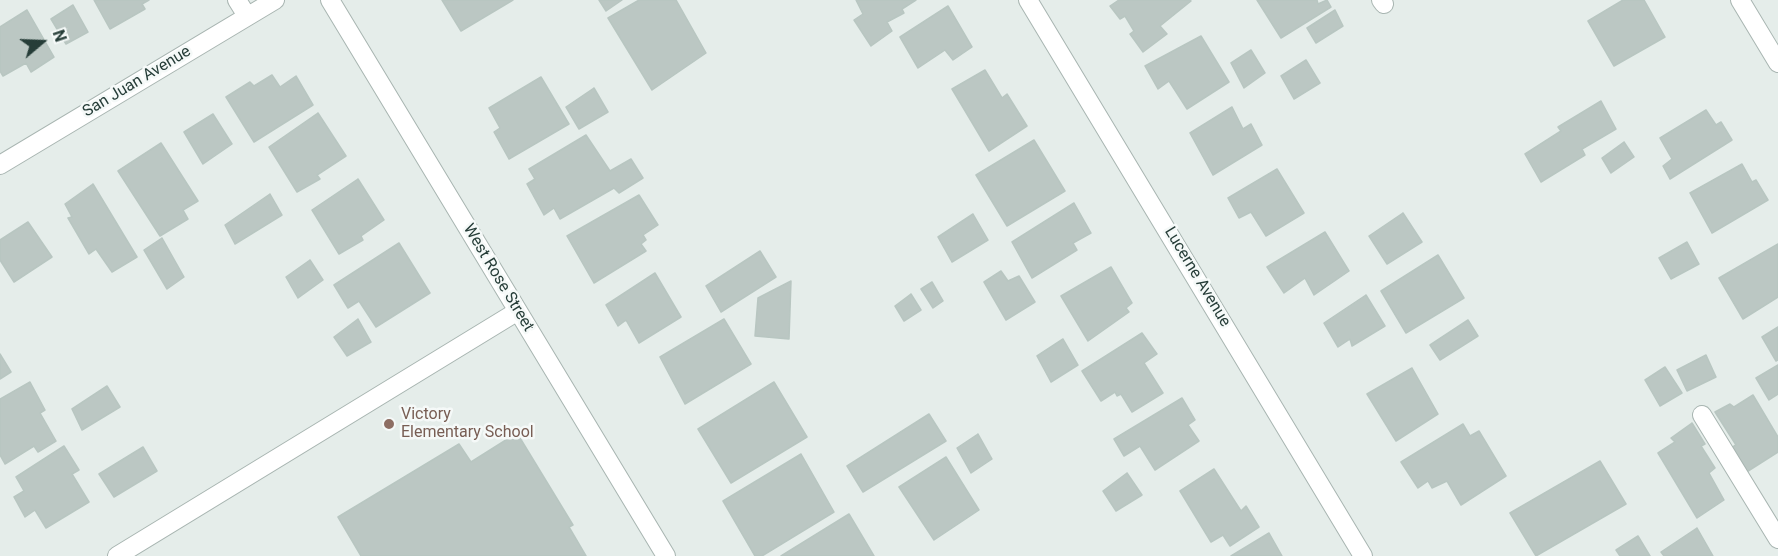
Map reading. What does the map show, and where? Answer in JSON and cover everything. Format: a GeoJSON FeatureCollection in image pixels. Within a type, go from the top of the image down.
{"type":"FeatureCollection","features":[{"type":"Feature","properties":{"kind":"street"},"geometry":{"type":"LineString","coordinates":[[237,0],[247,16]]}},
{"type":"Feature","properties":{"kind":"street","name":"San Juan Avenue"},"geometry":{"type":"LineString","coordinates":[[0,165],[275,0]]}},
{"type":"Feature","properties":{"kind":"street","name":"West Rose Street"},"geometry":{"type":"LineString","coordinates":[[330,0],[666,556]]}},
{"type":"Feature","properties":{"kind":"street","name":"Lucerne Avenue"},"geometry":{"type":"LineString","coordinates":[[1028,0],[1363,556]]}},
{"type":"Feature","properties":{"kind":"street"},"geometry":{"type":"LineString","coordinates":[[1740,0],[1778,63]]}},
{"type":"Feature","properties":{"kind":"street"},"geometry":{"type":"LineString","coordinates":[[117,556],[518,311]]}},
{"type":"Feature","properties":{"kind":"street"},"geometry":{"type":"LineString","coordinates":[[1702,415],[1778,539]]}},
{"type":"Feature","properties":{"kind":"building"},"geometry":{"type":"Polygon","coordinates":[[[94,0],[149,0],[142,4],[145,9],[110,29],[94,0]]]}},
{"type":"Feature","properties":{"kind":"building"},"geometry":{"type":"Polygon","coordinates":[[[442,0],[513,0],[461,31],[442,0]]]}},
{"type":"Feature","properties":{"kind":"building"},"geometry":{"type":"Polygon","coordinates":[[[599,0],[622,0],[606,11],[599,0]]]}},
{"type":"Feature","properties":{"kind":"building"},"geometry":{"type":"Polygon","coordinates":[[[639,0],[676,0],[706,53],[652,90],[608,18],[639,0]]]}},
{"type":"Feature","properties":{"kind":"building"},"geometry":{"type":"Polygon","coordinates":[[[856,0],[916,0],[902,9],[904,13],[887,22],[892,31],[871,46],[854,20],[863,14],[856,0]]]}},
{"type":"Feature","properties":{"kind":"building"},"geometry":{"type":"Polygon","coordinates":[[[1119,0],[1191,1],[1160,26],[1167,34],[1143,52],[1130,34],[1134,31],[1125,16],[1120,19],[1110,6],[1119,0]]]}},
{"type":"Feature","properties":{"kind":"building"},"geometry":{"type":"Polygon","coordinates":[[[1257,0],[1317,0],[1318,4],[1327,0],[1331,7],[1281,38],[1257,0]]]}},
{"type":"Feature","properties":{"kind":"building"},"geometry":{"type":"Polygon","coordinates":[[[1623,0],[1644,0],[1665,37],[1614,66],[1588,21],[1623,0]]]}},
{"type":"Feature","properties":{"kind":"building"},"geometry":{"type":"Polygon","coordinates":[[[73,5],[88,32],[66,44],[51,19],[73,5]]]}},
{"type":"Feature","properties":{"kind":"building"},"geometry":{"type":"Polygon","coordinates":[[[948,6],[972,47],[953,60],[945,50],[918,68],[900,37],[948,6]]]}},
{"type":"Feature","properties":{"kind":"building"},"geometry":{"type":"Polygon","coordinates":[[[27,10],[54,57],[31,72],[26,63],[3,76],[0,71],[0,27],[27,10]]]}},
{"type":"Feature","properties":{"kind":"building"},"geometry":{"type":"Polygon","coordinates":[[[1335,10],[1343,26],[1316,43],[1307,28],[1335,10]]]}},
{"type":"Feature","properties":{"kind":"building"},"geometry":{"type":"Polygon","coordinates":[[[1201,36],[1229,82],[1187,109],[1169,81],[1158,89],[1145,66],[1201,36]]]}},
{"type":"Feature","properties":{"kind":"building"},"geometry":{"type":"Polygon","coordinates":[[[1251,50],[1265,73],[1244,88],[1231,63],[1251,50]]]}},
{"type":"Feature","properties":{"kind":"building"},"geometry":{"type":"Polygon","coordinates":[[[1306,60],[1320,83],[1294,99],[1281,76],[1306,60]]]}},
{"type":"Feature","properties":{"kind":"building"},"geometry":{"type":"Polygon","coordinates":[[[985,70],[1002,98],[1007,94],[1027,126],[989,151],[952,89],[985,70]]]}},
{"type":"Feature","properties":{"kind":"building"},"geometry":{"type":"Polygon","coordinates":[[[272,75],[280,87],[296,76],[313,105],[254,142],[226,97],[250,82],[254,86],[272,75]]]}},
{"type":"Feature","properties":{"kind":"building"},"geometry":{"type":"Polygon","coordinates":[[[541,77],[569,124],[509,159],[494,132],[500,128],[489,108],[541,77]]]}},
{"type":"Feature","properties":{"kind":"building"},"geometry":{"type":"Polygon","coordinates":[[[594,88],[608,112],[579,129],[566,107],[594,88]]]}},
{"type":"Feature","properties":{"kind":"building"},"geometry":{"type":"Polygon","coordinates":[[[1601,101],[1616,129],[1582,149],[1585,155],[1541,182],[1525,154],[1561,131],[1558,127],[1601,101]]]}},
{"type":"Feature","properties":{"kind":"building"},"geometry":{"type":"Polygon","coordinates":[[[1232,107],[1243,129],[1251,124],[1262,145],[1213,175],[1190,133],[1232,107]]]}},
{"type":"Feature","properties":{"kind":"building"},"geometry":{"type":"Polygon","coordinates":[[[1706,110],[1716,125],[1721,122],[1732,140],[1670,179],[1663,166],[1672,159],[1660,138],[1706,110]]]}},
{"type":"Feature","properties":{"kind":"building"},"geometry":{"type":"Polygon","coordinates":[[[318,113],[346,156],[317,175],[320,179],[297,192],[269,147],[318,113]]]}},
{"type":"Feature","properties":{"kind":"building"},"geometry":{"type":"Polygon","coordinates":[[[213,114],[232,144],[203,164],[184,132],[213,114]]]}},
{"type":"Feature","properties":{"kind":"building"},"geometry":{"type":"Polygon","coordinates":[[[586,135],[610,171],[631,159],[643,178],[619,193],[614,188],[560,219],[554,208],[544,215],[527,184],[535,179],[529,169],[586,135]]]}},
{"type":"Feature","properties":{"kind":"building"},"geometry":{"type":"Polygon","coordinates":[[[1034,140],[1065,191],[1007,226],[976,175],[1034,140]]]}},
{"type":"Feature","properties":{"kind":"building"},"geometry":{"type":"Polygon","coordinates":[[[1624,142],[1634,157],[1611,173],[1602,158],[1624,142]]]}},
{"type":"Feature","properties":{"kind":"building"},"geometry":{"type":"Polygon","coordinates":[[[161,143],[198,201],[183,210],[188,219],[160,236],[118,171],[161,143]]]}},
{"type":"Feature","properties":{"kind":"building"},"geometry":{"type":"Polygon","coordinates":[[[1742,164],[1752,182],[1756,180],[1768,200],[1712,233],[1690,193],[1742,164]]]}},
{"type":"Feature","properties":{"kind":"building"},"geometry":{"type":"Polygon","coordinates":[[[1277,169],[1304,213],[1266,236],[1251,212],[1239,218],[1228,198],[1277,169]]]}},
{"type":"Feature","properties":{"kind":"building"},"geometry":{"type":"Polygon","coordinates":[[[358,179],[384,220],[361,236],[363,240],[339,254],[312,210],[358,179]]]}},
{"type":"Feature","properties":{"kind":"building"},"geometry":{"type":"Polygon","coordinates":[[[93,184],[137,257],[112,272],[96,249],[89,254],[68,218],[72,217],[65,204],[93,184]]]}},
{"type":"Feature","properties":{"kind":"building"},"geometry":{"type":"Polygon","coordinates":[[[270,194],[282,215],[235,244],[225,225],[270,194]]]}},
{"type":"Feature","properties":{"kind":"building"},"geometry":{"type":"Polygon","coordinates":[[[639,195],[658,225],[643,235],[646,240],[641,244],[646,251],[594,283],[567,236],[639,195]]]}},
{"type":"Feature","properties":{"kind":"building"},"geometry":{"type":"Polygon","coordinates":[[[1074,203],[1091,233],[1073,243],[1077,250],[1032,278],[1012,242],[1074,203]]]}},
{"type":"Feature","properties":{"kind":"building"},"geometry":{"type":"Polygon","coordinates":[[[1403,213],[1422,242],[1387,264],[1369,236],[1403,213]]]}},
{"type":"Feature","properties":{"kind":"building"},"geometry":{"type":"Polygon","coordinates":[[[973,214],[988,240],[952,262],[938,237],[973,214]]]}},
{"type":"Feature","properties":{"kind":"building"},"geometry":{"type":"Polygon","coordinates":[[[28,222],[52,257],[14,282],[0,260],[0,240],[28,222]]]}},
{"type":"Feature","properties":{"kind":"building"},"geometry":{"type":"Polygon","coordinates":[[[1325,232],[1349,271],[1314,295],[1305,278],[1284,293],[1267,267],[1325,232]]]}},
{"type":"Feature","properties":{"kind":"building"},"geometry":{"type":"Polygon","coordinates":[[[162,238],[184,277],[167,289],[144,250],[162,238]]]}},
{"type":"Feature","properties":{"kind":"building"},"geometry":{"type":"Polygon","coordinates":[[[1687,242],[1699,264],[1671,279],[1659,258],[1687,242]]]}},
{"type":"Feature","properties":{"kind":"building"},"geometry":{"type":"Polygon","coordinates":[[[399,243],[430,293],[376,327],[359,301],[348,308],[334,285],[399,243]]]}},
{"type":"Feature","properties":{"kind":"building"},"geometry":{"type":"Polygon","coordinates":[[[1778,244],[1778,297],[1743,319],[1719,278],[1778,244]]]}},
{"type":"Feature","properties":{"kind":"building"},"geometry":{"type":"Polygon","coordinates":[[[760,251],[776,277],[721,312],[706,286],[760,251]]]}},
{"type":"Feature","properties":{"kind":"building"},"geometry":{"type":"Polygon","coordinates":[[[1438,255],[1464,298],[1406,333],[1381,291],[1438,255]]]}},
{"type":"Feature","properties":{"kind":"building"},"geometry":{"type":"Polygon","coordinates":[[[310,260],[323,280],[298,298],[286,277],[310,260]]]}},
{"type":"Feature","properties":{"kind":"building"},"geometry":{"type":"Polygon","coordinates":[[[1111,267],[1132,303],[1126,308],[1129,312],[1088,341],[1061,296],[1111,267]]]}},
{"type":"Feature","properties":{"kind":"building"},"geometry":{"type":"Polygon","coordinates":[[[1001,271],[1008,281],[1019,276],[1035,302],[1006,320],[984,282],[1001,271]]]}},
{"type":"Feature","properties":{"kind":"building"},"geometry":{"type":"Polygon","coordinates":[[[655,273],[681,317],[639,343],[626,320],[618,326],[606,305],[655,273]]]}},
{"type":"Feature","properties":{"kind":"building"},"geometry":{"type":"Polygon","coordinates":[[[791,281],[789,339],[755,336],[758,298],[791,281]]]}},
{"type":"Feature","properties":{"kind":"building"},"geometry":{"type":"Polygon","coordinates":[[[932,282],[943,301],[933,308],[921,289],[932,282]]]}},
{"type":"Feature","properties":{"kind":"building"},"geometry":{"type":"Polygon","coordinates":[[[911,294],[921,310],[904,321],[895,306],[911,294]]]}},
{"type":"Feature","properties":{"kind":"building"},"geometry":{"type":"Polygon","coordinates":[[[1366,295],[1385,326],[1352,346],[1350,339],[1338,347],[1324,323],[1366,295]]]}},
{"type":"Feature","properties":{"kind":"building"},"geometry":{"type":"Polygon","coordinates":[[[358,319],[371,342],[347,356],[334,337],[358,319]]]}},
{"type":"Feature","properties":{"kind":"building"},"geometry":{"type":"Polygon","coordinates":[[[724,319],[751,364],[685,404],[660,357],[724,319]]]}},
{"type":"Feature","properties":{"kind":"building"},"geometry":{"type":"Polygon","coordinates":[[[1468,320],[1478,336],[1440,360],[1430,345],[1468,320]]]}},
{"type":"Feature","properties":{"kind":"building"},"geometry":{"type":"Polygon","coordinates":[[[1778,327],[1778,360],[1776,361],[1762,337],[1778,327]]]}},
{"type":"Feature","properties":{"kind":"building"},"geometry":{"type":"Polygon","coordinates":[[[1142,333],[1157,354],[1144,363],[1163,393],[1132,412],[1121,394],[1117,396],[1115,392],[1101,401],[1082,371],[1142,333]]]}},
{"type":"Feature","properties":{"kind":"building"},"geometry":{"type":"Polygon","coordinates":[[[1063,339],[1078,365],[1051,382],[1037,356],[1063,339]]]}},
{"type":"Feature","properties":{"kind":"building"},"geometry":{"type":"Polygon","coordinates":[[[0,354],[11,372],[0,379],[0,354]]]}},
{"type":"Feature","properties":{"kind":"building"},"geometry":{"type":"Polygon","coordinates":[[[1706,355],[1716,377],[1687,391],[1677,370],[1706,355]]]}},
{"type":"Feature","properties":{"kind":"building"},"geometry":{"type":"Polygon","coordinates":[[[1778,365],[1778,394],[1769,400],[1756,378],[1778,365]]]}},
{"type":"Feature","properties":{"kind":"building"},"geometry":{"type":"Polygon","coordinates":[[[1665,367],[1682,393],[1660,406],[1645,380],[1665,367]]]}},
{"type":"Feature","properties":{"kind":"building"},"geometry":{"type":"Polygon","coordinates":[[[1412,368],[1438,414],[1396,441],[1367,394],[1412,368]]]}},
{"type":"Feature","properties":{"kind":"building"},"geometry":{"type":"Polygon","coordinates":[[[30,382],[45,410],[40,413],[56,441],[38,452],[34,446],[5,464],[0,455],[0,399],[30,382]]]}},
{"type":"Feature","properties":{"kind":"building"},"geometry":{"type":"Polygon","coordinates":[[[774,382],[807,437],[731,483],[698,429],[774,382]]]}},
{"type":"Feature","properties":{"kind":"building"},"geometry":{"type":"Polygon","coordinates":[[[107,386],[120,407],[82,430],[72,409],[107,386]]]}},
{"type":"Feature","properties":{"kind":"building"},"geometry":{"type":"Polygon","coordinates":[[[1753,395],[1778,437],[1778,452],[1745,473],[1731,448],[1736,445],[1715,412],[1730,404],[1734,407],[1753,395]]]}},
{"type":"Feature","properties":{"kind":"building"},"geometry":{"type":"Polygon","coordinates":[[[1182,398],[1195,420],[1188,425],[1199,441],[1155,470],[1140,446],[1124,456],[1114,439],[1182,398]]]}},
{"type":"Feature","properties":{"kind":"building"},"geometry":{"type":"Polygon","coordinates":[[[929,414],[946,441],[863,492],[847,466],[929,414]]]}},
{"type":"Feature","properties":{"kind":"building"},"geometry":{"type":"Polygon","coordinates":[[[1692,423],[1705,444],[1701,446],[1715,468],[1709,473],[1724,500],[1697,518],[1658,453],[1675,442],[1671,438],[1692,423]]]}},
{"type":"Feature","properties":{"kind":"building"},"geometry":{"type":"Polygon","coordinates":[[[1463,424],[1470,436],[1479,431],[1506,476],[1461,505],[1447,481],[1432,488],[1428,481],[1418,488],[1401,462],[1463,424]]]}},
{"type":"Feature","properties":{"kind":"building"},"geometry":{"type":"Polygon","coordinates":[[[517,433],[573,525],[569,527],[586,556],[361,556],[338,517],[459,444],[471,462],[517,433]]]}},
{"type":"Feature","properties":{"kind":"building"},"geometry":{"type":"Polygon","coordinates":[[[978,434],[992,459],[971,473],[957,448],[978,434]]]}},
{"type":"Feature","properties":{"kind":"building"},"geometry":{"type":"Polygon","coordinates":[[[64,446],[79,470],[72,474],[89,502],[46,528],[35,510],[25,517],[14,497],[24,491],[16,477],[64,446]]]}},
{"type":"Feature","properties":{"kind":"building"},"geometry":{"type":"Polygon","coordinates":[[[143,447],[157,471],[114,497],[99,474],[143,447]]]}},
{"type":"Feature","properties":{"kind":"building"},"geometry":{"type":"Polygon","coordinates":[[[801,454],[834,512],[762,556],[755,556],[723,501],[801,454]]]}},
{"type":"Feature","properties":{"kind":"building"},"geometry":{"type":"Polygon","coordinates":[[[946,457],[979,510],[934,540],[899,487],[946,457]]]}},
{"type":"Feature","properties":{"kind":"building"},"geometry":{"type":"Polygon","coordinates":[[[1600,461],[1626,504],[1536,556],[1510,513],[1600,461]]]}},
{"type":"Feature","properties":{"kind":"building"},"geometry":{"type":"Polygon","coordinates":[[[1214,469],[1241,511],[1246,506],[1259,527],[1230,546],[1223,535],[1211,542],[1180,491],[1214,469]]]}},
{"type":"Feature","properties":{"kind":"building"},"geometry":{"type":"Polygon","coordinates":[[[1127,473],[1142,495],[1116,511],[1103,491],[1127,473]]]}},
{"type":"Feature","properties":{"kind":"building"},"geometry":{"type":"Polygon","coordinates":[[[849,514],[874,556],[781,556],[849,514]]]}},
{"type":"Feature","properties":{"kind":"building"},"geometry":{"type":"Polygon","coordinates":[[[1697,528],[1713,556],[1664,556],[1661,552],[1697,528]]]}},
{"type":"Feature","properties":{"kind":"building"},"geometry":{"type":"Polygon","coordinates":[[[1269,533],[1282,556],[1231,556],[1269,533]]]}},
{"type":"Feature","properties":{"kind":"building"},"geometry":{"type":"Polygon","coordinates":[[[1638,536],[1650,556],[1620,556],[1616,550],[1638,536]]]}},
{"type":"Feature","properties":{"kind":"place","name":"Victory Elementary School"},"geometry":{"type":"Point","coordinates":[389,424]}}]}
